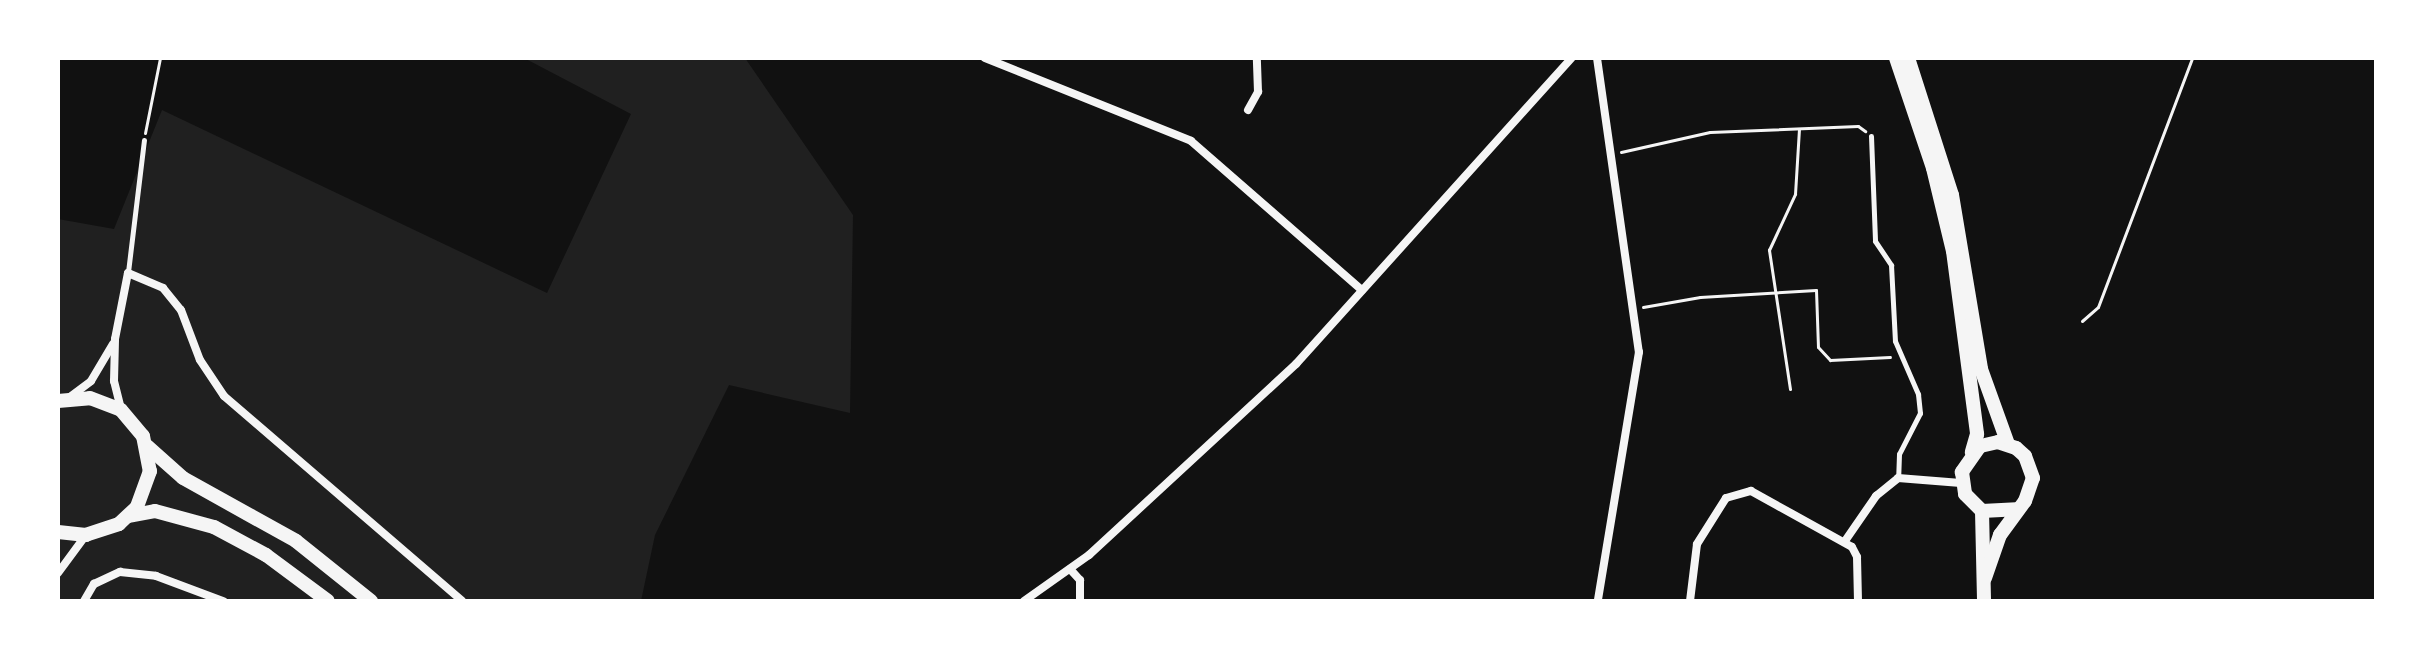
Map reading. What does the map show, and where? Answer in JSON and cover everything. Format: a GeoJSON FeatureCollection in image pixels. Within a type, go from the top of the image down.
{"type":"FeatureCollection","features":[{"type":"Feature","properties":{"kind":"main road"},"geometry":{"type":"LineString","coordinates":[[1896,58],[1933,168],[1953,251],[1977,434],[1961,483],[1982,511],[1984,601]]}},
{"type":"Feature","properties":{"kind":"main road"},"geometry":{"type":"LineString","coordinates":[[1908,58],[1948,181],[1981,369],[2008,444]]}},
{"type":"Feature","properties":{"kind":"main road"},"geometry":{"type":"LineString","coordinates":[[63,400],[101,400],[121,410],[147,446],[183,478],[296,541],[371,601]]}},
{"type":"Feature","properties":{"kind":"main road"},"geometry":{"type":"LineString","coordinates":[[1972,452],[1989,443],[2008,444],[2025,456],[2033,478],[2025,501],[2016,509],[1985,578]]}},
{"type":"Feature","properties":{"kind":"main road"},"geometry":{"type":"LineString","coordinates":[[129,516],[148,484],[147,446]]}},
{"type":"Feature","properties":{"kind":"main road"},"geometry":{"type":"LineString","coordinates":[[1982,511],[2016,509]]}},
{"type":"Feature","properties":{"kind":"main road"},"geometry":{"type":"LineString","coordinates":[[58,532],[86,535],[109,530],[129,516],[155,511],[214,527],[266,555],[328,601]]}},
{"type":"Feature","properties":{"kind":"street"},"geometry":{"type":"LineString","coordinates":[[985,58],[1191,141],[1362,290]]}},
{"type":"Feature","properties":{"kind":"street"},"geometry":{"type":"LineString","coordinates":[[1248,110],[1258,92],[1257,58]]}},
{"type":"Feature","properties":{"kind":"street"},"geometry":{"type":"LineString","coordinates":[[1597,58],[1639,352],[1598,601]]}},
{"type":"Feature","properties":{"kind":"street"},"geometry":{"type":"LineString","coordinates":[[1024,601],[1070,569],[1296,364],[1568,59]]}},
{"type":"Feature","properties":{"kind":"street"},"geometry":{"type":"LineString","coordinates":[[121,410],[114,381],[115,339],[128,273],[163,288],[181,310],[200,360],[224,396],[462,601]]}},
{"type":"Feature","properties":{"kind":"street"},"geometry":{"type":"LineString","coordinates":[[63,400],[91,381],[115,339]]}},
{"type":"Feature","properties":{"kind":"street"},"geometry":{"type":"LineString","coordinates":[[1845,541],[1876,496],[1898,478],[1961,483]]}},
{"type":"Feature","properties":{"kind":"street"},"geometry":{"type":"LineString","coordinates":[[1690,601],[1697,544],[1718,507],[1733,493],[1761,495],[1845,541],[1857,557],[1858,601]]}},
{"type":"Feature","properties":{"kind":"street"},"geometry":{"type":"LineString","coordinates":[[58,573],[86,535]]}},
{"type":"Feature","properties":{"kind":"street"},"geometry":{"type":"LineString","coordinates":[[1070,569],[1080,580],[1080,601]]}},
{"type":"Feature","properties":{"kind":"street"},"geometry":{"type":"LineString","coordinates":[[84,601],[94,584],[120,572],[156,576],[223,601]]}},
{"type":"Feature","properties":{"kind":"lane"},"geometry":{"type":"LineString","coordinates":[[1871,136],[1875,241],[1891,265],[1895,341],[1918,394],[1920,413],[1899,454],[1898,478]]}},
{"type":"Feature","properties":{"kind":"lane"},"geometry":{"type":"LineString","coordinates":[[128,273],[144,140]]}},
{"type":"Feature","properties":{"kind":"path"},"geometry":{"type":"LineString","coordinates":[[144,140],[160,58]]}},
{"type":"Feature","properties":{"kind":"path"},"geometry":{"type":"LineString","coordinates":[[2082,321],[2098,307],[2192,58]]}},
{"type":"Feature","properties":{"kind":"path"},"geometry":{"type":"LineString","coordinates":[[1610,155],[1710,132],[1858,126],[1871,136]]}},
{"type":"Feature","properties":{"kind":"path"},"geometry":{"type":"LineString","coordinates":[[1790,389],[1769,250],[1795,194],[1799,129]]}},
{"type":"Feature","properties":{"kind":"path"},"geometry":{"type":"LineString","coordinates":[[1635,309],[1816,290],[1818,347],[1830,360],[1901,356]]}},
{"type":"Feature","properties":{"kind":"shaded area"},"geometry":{"type":"Polygon","coordinates":[[[524,58],[745,58],[853,215],[850,413],[729,385],[655,535],[641,601],[58,601],[58,219],[114,229],[162,110],[547,293],[631,114],[524,58]]]}}]}
